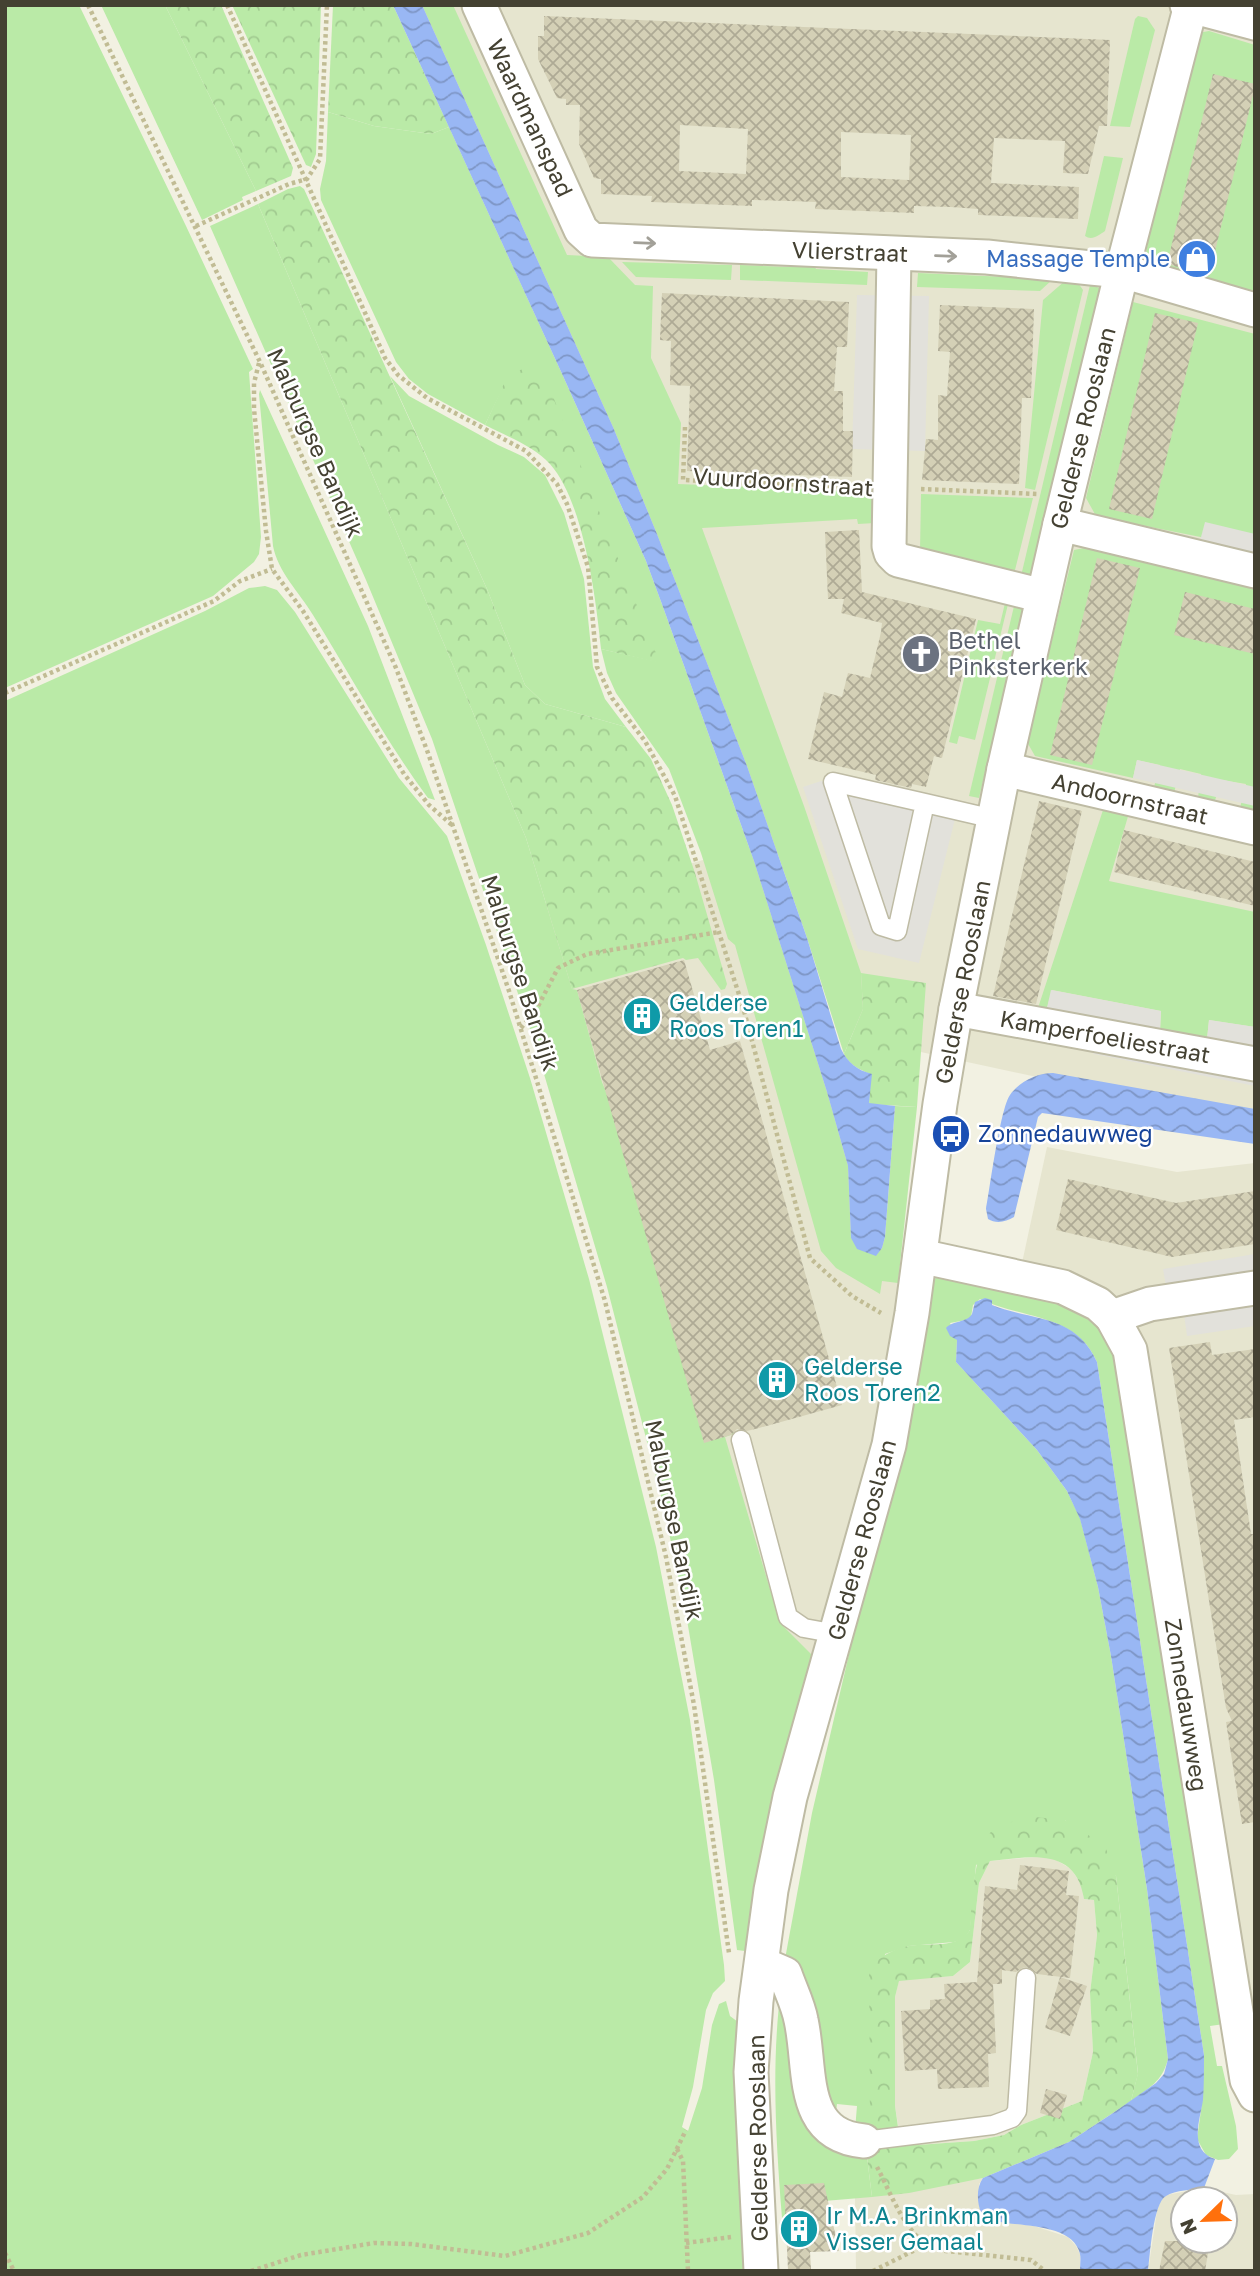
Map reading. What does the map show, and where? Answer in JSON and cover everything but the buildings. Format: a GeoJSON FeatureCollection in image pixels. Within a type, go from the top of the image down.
{"type":"FeatureCollection","features":[{"type":"Feature","properties":{"kind":"street","name":"Waardmanspad"},"geometry":{"type":"LineString","coordinates":[[479,5],[581,230]]}},
{"type":"Feature","properties":{"kind":"street"},"geometry":{"type":"LineString","coordinates":[[1189,5],[1255,23]]}},
{"type":"Feature","properties":{"kind":"street","name":"Gelderse Rooslaan"},"geometry":{"type":"LineString","coordinates":[[761,2271],[751,2072],[756,2001],[771,1890],[790,1797],[889,1445],[956,1009],[1004,769],[1060,524],[1189,5]]}},
{"type":"Feature","properties":{"kind":"street","name":"Vlierstraat"},"geometry":{"type":"LineString","coordinates":[[581,230],[592,240],[987,257],[1122,271],[1255,310]]}},
{"type":"Feature","properties":{"kind":"street","name":"Vuurdoornstraat"},"geometry":{"type":"LineString","coordinates":[[894,254],[889,488],[891,553],[898,560],[1044,596]]}},
{"type":"Feature","properties":{"kind":"street"},"geometry":{"type":"LineString","coordinates":[[1060,524],[1255,570]]}},
{"type":"Feature","properties":{"kind":"street","name":"Andoornstraat"},"geometry":{"type":"LineString","coordinates":[[1004,769],[1255,828]]}},
{"type":"Feature","properties":{"kind":"street","name":"Kamperfoeliestraat"},"geometry":{"type":"LineString","coordinates":[[956,1009],[1255,1063]]}},
{"type":"Feature","properties":{"kind":"street","name":"Zonnedauwweg"},"geometry":{"type":"LineString","coordinates":[[920,1256],[1063,1287],[1098,1304],[1112,1317],[1130,1350],[1247,2080],[1255,2095]]}},
{"type":"Feature","properties":{"kind":"street"},"geometry":{"type":"LineString","coordinates":[[1112,1317],[1150,1304],[1255,1288]]}},
{"type":"Feature","properties":{"kind":"street","name":"Gelderse Rooslaan"},"geometry":{"type":"LineString","coordinates":[[762,1964],[785,1974],[801,2017],[813,2106],[827,2128],[841,2137],[864,2141]]}},
{"type":"Feature","properties":{"kind":"lane"},"geometry":{"type":"LineString","coordinates":[[925,803],[897,932],[881,926],[833,782],[925,803],[995,819]]}},
{"type":"Feature","properties":{"kind":"lane"},"geometry":{"type":"LineString","coordinates":[[741,1440],[788,1617],[804,1628],[837,1634]]}},
{"type":"Feature","properties":{"kind":"lane"},"geometry":{"type":"LineString","coordinates":[[864,2141],[993,2125],[1012,2118],[1017,2111],[1026,1978]]}},
{"type":"Feature","properties":{"kind":"path","name":"Malburgse Bandijk"},"geometry":{"type":"LineString","coordinates":[[88,5],[260,362],[396,668],[521,1028],[605,1301],[666,1557],[694,1705],[730,1956]]}},
{"type":"Feature","properties":{"kind":"path"},"geometry":{"type":"LineString","coordinates":[[227,5],[385,358],[398,375],[427,398],[526,451],[557,484],[567,504],[587,567],[597,667],[612,698],[645,741],[675,796],[743,1007],[810,1258],[852,1296],[908,1330]]}},
{"type":"Feature","properties":{"kind":"path"},"geometry":{"type":"LineString","coordinates":[[196,226],[289,184],[307,179],[320,159],[327,5]]}},
{"type":"Feature","properties":{"kind":"path"},"geometry":{"type":"LineString","coordinates":[[260,362],[254,383],[254,409],[272,569],[303,611],[404,774],[429,805],[453,827]]}},
{"type":"Feature","properties":{"kind":"path","name":"Vuurdoornstraat"},"geometry":{"type":"LineString","coordinates":[[685,427],[683,480],[889,488]]}},
{"type":"Feature","properties":{"kind":"path"},"geometry":{"type":"LineString","coordinates":[[889,488],[1037,494]]}},
{"type":"Feature","properties":{"kind":"path"},"geometry":{"type":"LineString","coordinates":[[5,693],[214,601],[240,581],[272,569]]}},
{"type":"Feature","properties":{"kind":"path"},"geometry":{"type":"LineString","coordinates":[[521,1028],[536,1010],[558,968],[587,954],[719,932]]}},
{"type":"Feature","properties":{"kind":"path"},"geometry":{"type":"LineString","coordinates":[[251,2271],[300,2255],[374,2243],[411,2244],[505,2256],[588,2233],[643,2197],[667,2169],[686,2130]]}},
{"type":"Feature","properties":{"kind":"path"},"geometry":{"type":"LineString","coordinates":[[864,2141],[905,2221],[925,2245],[937,2250],[1031,2260],[1043,2270]]}},
{"type":"Feature","properties":{"kind":"path"},"geometry":{"type":"LineString","coordinates":[[677,2148],[683,2161],[688,2271]]}},
{"type":"Feature","properties":{"kind":"path"},"geometry":{"type":"LineString","coordinates":[[686,2243],[733,2237]]}},
{"type":"Feature","properties":{"kind":"path"},"geometry":{"type":"LineString","coordinates":[[873,2271],[925,2245]]}},
{"type":"Feature","properties":{"kind":"path"},"geometry":{"type":"LineString","coordinates":[[5,2253],[14,2271]]}},
{"type":"Feature","properties":{"kind":"shaded area"},"geometry":{"type":"Polygon","coordinates":[[[417,5],[1255,5],[1255,1124],[856,1038],[417,5]]]}},
{"type":"Feature","properties":{"kind":"shaded area"},"geometry":{"type":"Polygon","coordinates":[[[857,295],[929,296],[925,451],[852,449],[857,295]]]}},
{"type":"Feature","properties":{"kind":"shaded area"},"geometry":{"type":"Polygon","coordinates":[[[1205,522],[1255,534],[1255,554],[1200,541],[1205,522]]]}},
{"type":"Feature","properties":{"kind":"shaded area"},"geometry":{"type":"Polygon","coordinates":[[[1137,760],[1255,787],[1255,806],[1133,778],[1137,760]]]}},
{"type":"Feature","properties":{"kind":"shaded area"},"geometry":{"type":"Polygon","coordinates":[[[821,781],[957,811],[919,963],[858,949],[803,787],[821,781]]]}},
{"type":"Feature","properties":{"kind":"shaded area"},"geometry":{"type":"Polygon","coordinates":[[[767,842],[899,1289],[869,1464],[780,1778],[523,911],[767,842]]]}},
{"type":"Feature","properties":{"kind":"shaded area"},"geometry":{"type":"Polygon","coordinates":[[[1051,990],[1161,1011],[1160,1031],[1046,1012],[1051,990]]]}},
{"type":"Feature","properties":{"kind":"shaded area"},"geometry":{"type":"Polygon","coordinates":[[[1209,1020],[1255,1027],[1255,1048],[1207,1039],[1209,1020]]]}},
{"type":"Feature","properties":{"kind":"shaded area"},"geometry":{"type":"Polygon","coordinates":[[[1085,1044],[1255,1078],[1255,1086],[1094,1054],[1085,1044]]]}},
{"type":"Feature","properties":{"kind":"shaded area"},"geometry":{"type":"Polygon","coordinates":[[[1047,1147],[1177,1172],[1255,1163],[1255,2063],[1144,1359],[1022,1263],[1047,1147]]]}},
{"type":"Feature","properties":{"kind":"shaded area"},"geometry":{"type":"Polygon","coordinates":[[[1255,1254],[1255,1277],[1167,1292],[1163,1269],[1255,1254]]]}},
{"type":"Feature","properties":{"kind":"shaded area"},"geometry":{"type":"Polygon","coordinates":[[[1255,1303],[1255,1326],[1187,1336],[1184,1314],[1255,1303]]]}},
{"type":"Feature","properties":{"kind":"shaded area"},"geometry":{"type":"Polygon","coordinates":[[[1053,1858],[1071,1869],[1082,1885],[1084,1899],[1094,1900],[1097,1935],[1090,1993],[1093,2052],[1082,2101],[1021,2125],[1004,2135],[974,2141],[901,2144],[895,2106],[895,1997],[899,1980],[953,1976],[970,1962],[979,1883],[990,1861],[1053,1858]]]}},
{"type":"Feature","properties":{"kind":"shaded area"},"geometry":{"type":"Polygon","coordinates":[[[983,2178],[979,2184],[979,2207],[995,2221],[1034,2226],[1068,2237],[1080,2254],[1080,2271],[856,2271],[855,2198],[983,2178]]]}},
{"type":"Feature","properties":{"kind":"shaded area"},"geometry":{"type":"Polygon","coordinates":[[[1169,2194],[1169,2255],[1239,2255],[1239,2195],[1255,2194],[1255,2271],[1148,2271],[1161,2200],[1169,2194]]]}},
{"type":"Feature","properties":{"kind":"green space"},"geometry":{"type":"Polygon","coordinates":[[[5,5],[79,5],[186,226],[253,369],[249,372],[261,537],[259,554],[254,562],[213,596],[5,688],[5,5]]]}},
{"type":"Feature","properties":{"kind":"green space"},"geometry":{"type":"Polygon","coordinates":[[[101,5],[165,5],[256,191],[202,220],[101,5]]]}},
{"type":"Feature","properties":{"kind":"green space"},"geometry":{"type":"Polygon","coordinates":[[[165,5],[221,5],[293,168],[291,176],[256,191],[165,5]]]}},
{"type":"Feature","properties":{"kind":"green space"},"geometry":{"type":"Polygon","coordinates":[[[232,5],[321,5],[316,154],[311,167],[306,165],[232,5]]]}},
{"type":"Feature","properties":{"kind":"green space"},"geometry":{"type":"Polygon","coordinates":[[[333,5],[393,5],[449,127],[431,134],[374,126],[328,112],[333,5]]]}},
{"type":"Feature","properties":{"kind":"green space"},"geometry":{"type":"Polygon","coordinates":[[[422,5],[453,5],[567,255],[608,257],[635,285],[653,286],[651,358],[681,423],[678,484],[874,492],[875,523],[858,524],[857,519],[702,528],[804,806],[861,973],[863,1009],[844,1054],[747,766],[657,534],[613,427],[422,5]]]}},
{"type":"Feature","properties":{"kind":"green space"},"geometry":{"type":"Polygon","coordinates":[[[1138,16],[1147,18],[1155,30],[1130,127],[1110,126],[1135,19],[1138,16]]]}},
{"type":"Feature","properties":{"kind":"green space"},"geometry":{"type":"Polygon","coordinates":[[[1209,31],[1255,45],[1255,296],[1144,262],[1176,106],[1198,33],[1209,31]]]}},
{"type":"Feature","properties":{"kind":"green space"},"geometry":{"type":"Polygon","coordinates":[[[328,112],[374,126],[431,134],[449,127],[646,561],[754,861],[827,1092],[848,1166],[851,1238],[876,1255],[882,1248],[885,1237],[895,1106],[917,1107],[898,1283],[882,1281],[880,1294],[836,1268],[821,1251],[735,945],[728,939],[701,853],[669,769],[616,693],[601,649],[659,662],[508,377],[485,425],[428,394],[409,379],[396,362],[321,200],[328,112]]]}},
{"type":"Feature","properties":{"kind":"green space"},"geometry":{"type":"Polygon","coordinates":[[[1104,156],[1123,158],[1105,231],[1090,238],[1085,236],[1104,156]]]}},
{"type":"Feature","properties":{"kind":"green space"},"geometry":{"type":"Polygon","coordinates":[[[300,186],[304,189],[487,589],[525,685],[545,704],[626,727],[651,759],[672,805],[695,873],[727,984],[725,989],[721,990],[698,958],[683,958],[572,989],[526,838],[258,204],[300,186]]]}},
{"type":"Feature","properties":{"kind":"green space"},"geometry":{"type":"Polygon","coordinates":[[[258,204],[526,838],[572,989],[577,990],[602,1082],[709,1344],[734,1434],[725,1437],[780,1623],[813,1656],[767,1824],[745,1951],[737,1950],[714,1780],[686,1614],[663,1504],[607,1287],[536,1047],[432,739],[366,580],[210,226],[258,204]]]}},
{"type":"Feature","properties":{"kind":"green space"},"geometry":{"type":"Polygon","coordinates":[[[799,259],[810,259],[816,269],[868,272],[867,285],[740,280],[740,265],[790,267],[799,259]]]}},
{"type":"Feature","properties":{"kind":"green space"},"geometry":{"type":"Polygon","coordinates":[[[622,262],[732,265],[731,280],[636,277],[622,262]]]}},
{"type":"Feature","properties":{"kind":"green space"},"geometry":{"type":"Polygon","coordinates":[[[918,273],[1053,279],[1040,291],[917,287],[918,273]]]}},
{"type":"Feature","properties":{"kind":"green space"},"geometry":{"type":"Polygon","coordinates":[[[1066,280],[1076,280],[1083,290],[1035,490],[1025,488],[1043,300],[1066,280]]]}},
{"type":"Feature","properties":{"kind":"green space"},"geometry":{"type":"Polygon","coordinates":[[[1090,285],[1100,288],[1031,578],[1021,576],[1090,285]]]}},
{"type":"Feature","properties":{"kind":"green space"},"geometry":{"type":"Polygon","coordinates":[[[1133,302],[1255,334],[1255,548],[1096,516],[1086,498],[1133,302]]]}},
{"type":"Feature","properties":{"kind":"green space"},"geometry":{"type":"Polygon","coordinates":[[[528,366],[544,374],[660,663],[601,649],[596,604],[580,526],[562,481],[550,464],[536,452],[485,425],[507,377],[528,366]]]}},
{"type":"Feature","properties":{"kind":"green space"},"geometry":{"type":"Polygon","coordinates":[[[390,376],[409,396],[524,457],[545,475],[564,513],[584,579],[593,667],[605,699],[626,727],[545,704],[525,685],[487,589],[390,376]]]}},
{"type":"Feature","properties":{"kind":"green space"},"geometry":{"type":"Polygon","coordinates":[[[260,390],[368,626],[435,800],[428,798],[397,754],[313,615],[279,565],[273,546],[260,390]]]}},
{"type":"Feature","properties":{"kind":"green space"},"geometry":{"type":"Polygon","coordinates":[[[921,494],[1033,498],[1014,574],[920,552],[921,494]]]}},
{"type":"Feature","properties":{"kind":"green space"},"geometry":{"type":"Polygon","coordinates":[[[1084,548],[1255,586],[1254,812],[1240,808],[1246,784],[1222,780],[1214,803],[1198,798],[1201,774],[1180,769],[1174,793],[1154,787],[1160,765],[1137,760],[1133,778],[1035,756],[1027,742],[1074,550],[1084,548]]]}},
{"type":"Feature","properties":{"kind":"green space"},"geometry":{"type":"Polygon","coordinates":[[[265,586],[277,590],[295,612],[399,778],[447,836],[530,1078],[589,1279],[656,1547],[690,1720],[724,1965],[725,1981],[713,1993],[706,2010],[693,2087],[682,2127],[688,2131],[702,2088],[712,2025],[719,2004],[726,2001],[730,2016],[738,2022],[740,2041],[734,2065],[745,2271],[5,2271],[5,701],[205,611],[249,588],[265,586]]]}},
{"type":"Feature","properties":{"kind":"green space"},"geometry":{"type":"Polygon","coordinates":[[[1006,599],[1009,600],[975,740],[959,736],[957,744],[949,742],[978,620],[1000,624],[1006,599]]]}},
{"type":"Feature","properties":{"kind":"green space"},"geometry":{"type":"Polygon","coordinates":[[[1015,602],[1025,604],[979,798],[969,796],[1015,602]]]}},
{"type":"Feature","properties":{"kind":"green space"},"geometry":{"type":"Polygon","coordinates":[[[1104,807],[1129,813],[1109,881],[1255,912],[1255,1027],[1209,1020],[1207,1039],[1160,1031],[1161,1011],[1052,990],[1046,1012],[1037,1011],[1104,807]]]}},
{"type":"Feature","properties":{"kind":"green space"},"geometry":{"type":"Polygon","coordinates":[[[861,973],[926,983],[917,1107],[869,1104],[870,1074],[852,1064],[844,1054],[863,1009],[861,973]]]}},
{"type":"Feature","properties":{"kind":"green space"},"geometry":{"type":"Polygon","coordinates":[[[950,1271],[1008,1282],[1082,1312],[1103,1332],[1118,1357],[1224,2024],[1210,2026],[1217,2066],[1222,2066],[1236,2126],[1238,2149],[1229,2159],[1218,2160],[1206,2155],[1197,2139],[1204,2055],[1097,1362],[1088,1346],[1076,1334],[1062,1326],[980,1299],[973,1305],[971,1317],[950,1323],[957,1340],[956,1362],[1037,1450],[1067,1491],[1080,1518],[1098,1587],[1147,1889],[1168,2059],[1159,2079],[1131,2101],[1138,2073],[1116,1876],[1065,1820],[976,1865],[970,1930],[964,1939],[909,1946],[885,1954],[870,2131],[855,2130],[857,2106],[837,2104],[835,2120],[785,1959],[812,1813],[853,1637],[905,1451],[929,1290],[936,1277],[950,1271]]]}},
{"type":"Feature","properties":{"kind":"green space"},"geometry":{"type":"Polygon","coordinates":[[[1035,1817],[1065,1820],[1105,1846],[1116,1876],[1138,2074],[1131,2101],[1069,2142],[983,2178],[909,2193],[872,2197],[866,2149],[901,2144],[974,2141],[1004,2135],[1021,2125],[1082,2101],[1093,2052],[1090,1993],[1097,1935],[1094,1900],[1084,1899],[1079,1882],[1071,1870],[1061,1863],[1035,1857],[990,1861],[979,1883],[970,1962],[953,1976],[899,1981],[895,1997],[895,2106],[898,2127],[870,2131],[869,1966],[898,1949],[950,1943],[964,1936],[970,1930],[978,1859],[989,1834],[1001,1825],[1035,1817]]]}},
{"type":"Feature","properties":{"kind":"green space"},"geometry":{"type":"Polygon","coordinates":[[[781,1988],[801,2071],[866,2149],[872,2197],[812,2202],[811,2221],[782,2218],[775,2075],[781,1988]]]}},
{"type":"Feature","properties":{"kind":"water"},"geometry":{"type":"Polygon","coordinates":[[[393,5],[422,5],[613,427],[657,534],[747,766],[807,938],[841,1049],[854,1065],[872,1074],[869,1103],[895,1106],[885,1237],[876,1256],[857,1249],[851,1238],[848,1166],[827,1092],[754,861],[646,561],[393,5]]]}},
{"type":"Feature","properties":{"kind":"water"},"geometry":{"type":"Polygon","coordinates":[[[1053,1073],[1255,1109],[1255,1144],[1042,1113],[1038,1117],[1014,1217],[1001,1222],[991,1221],[986,1209],[1006,1103],[1023,1082],[1053,1073]]]}},
{"type":"Feature","properties":{"kind":"water"},"geometry":{"type":"Polygon","coordinates":[[[985,1298],[992,1300],[992,1305],[1065,1327],[1088,1346],[1097,1362],[1204,2055],[1199,2142],[1201,2149],[1215,2159],[1205,2185],[1169,2185],[1169,2194],[1162,2201],[1155,2219],[1148,2271],[1080,2271],[1080,2254],[1075,2244],[1067,2237],[1044,2228],[996,2221],[981,2213],[979,2204],[978,2191],[983,2178],[1069,2142],[1156,2083],[1164,2074],[1168,2059],[1147,1889],[1098,1587],[1080,1519],[1067,1491],[1037,1450],[956,1362],[957,1340],[950,1336],[946,1328],[970,1317],[975,1302],[985,1298]]]}},
{"type":"Feature","properties":{"kind":"place","name":"Massage Temple"},"geometry":{"type":"Point","coordinates":[1197,259]}},
{"type":"Feature","properties":{"kind":"place","name":"Bethel Pinksterkerk"},"geometry":{"type":"Point","coordinates":[921,654]}},
{"type":"Feature","properties":{"kind":"place","name":"Gelderse Roos Toren1"},"geometry":{"type":"Point","coordinates":[642,1016]}},
{"type":"Feature","properties":{"kind":"place","name":"Zonnedauwweg"},"geometry":{"type":"Point","coordinates":[951,1134]}},
{"type":"Feature","properties":{"kind":"place","name":"Gelderse Roos Toren2"},"geometry":{"type":"Point","coordinates":[777,1380]}},
{"type":"Feature","properties":{"kind":"place","name":"Ir M.A. Brinkman Visser Gemaal"},"geometry":{"type":"Point","coordinates":[799,2229]}}]}
